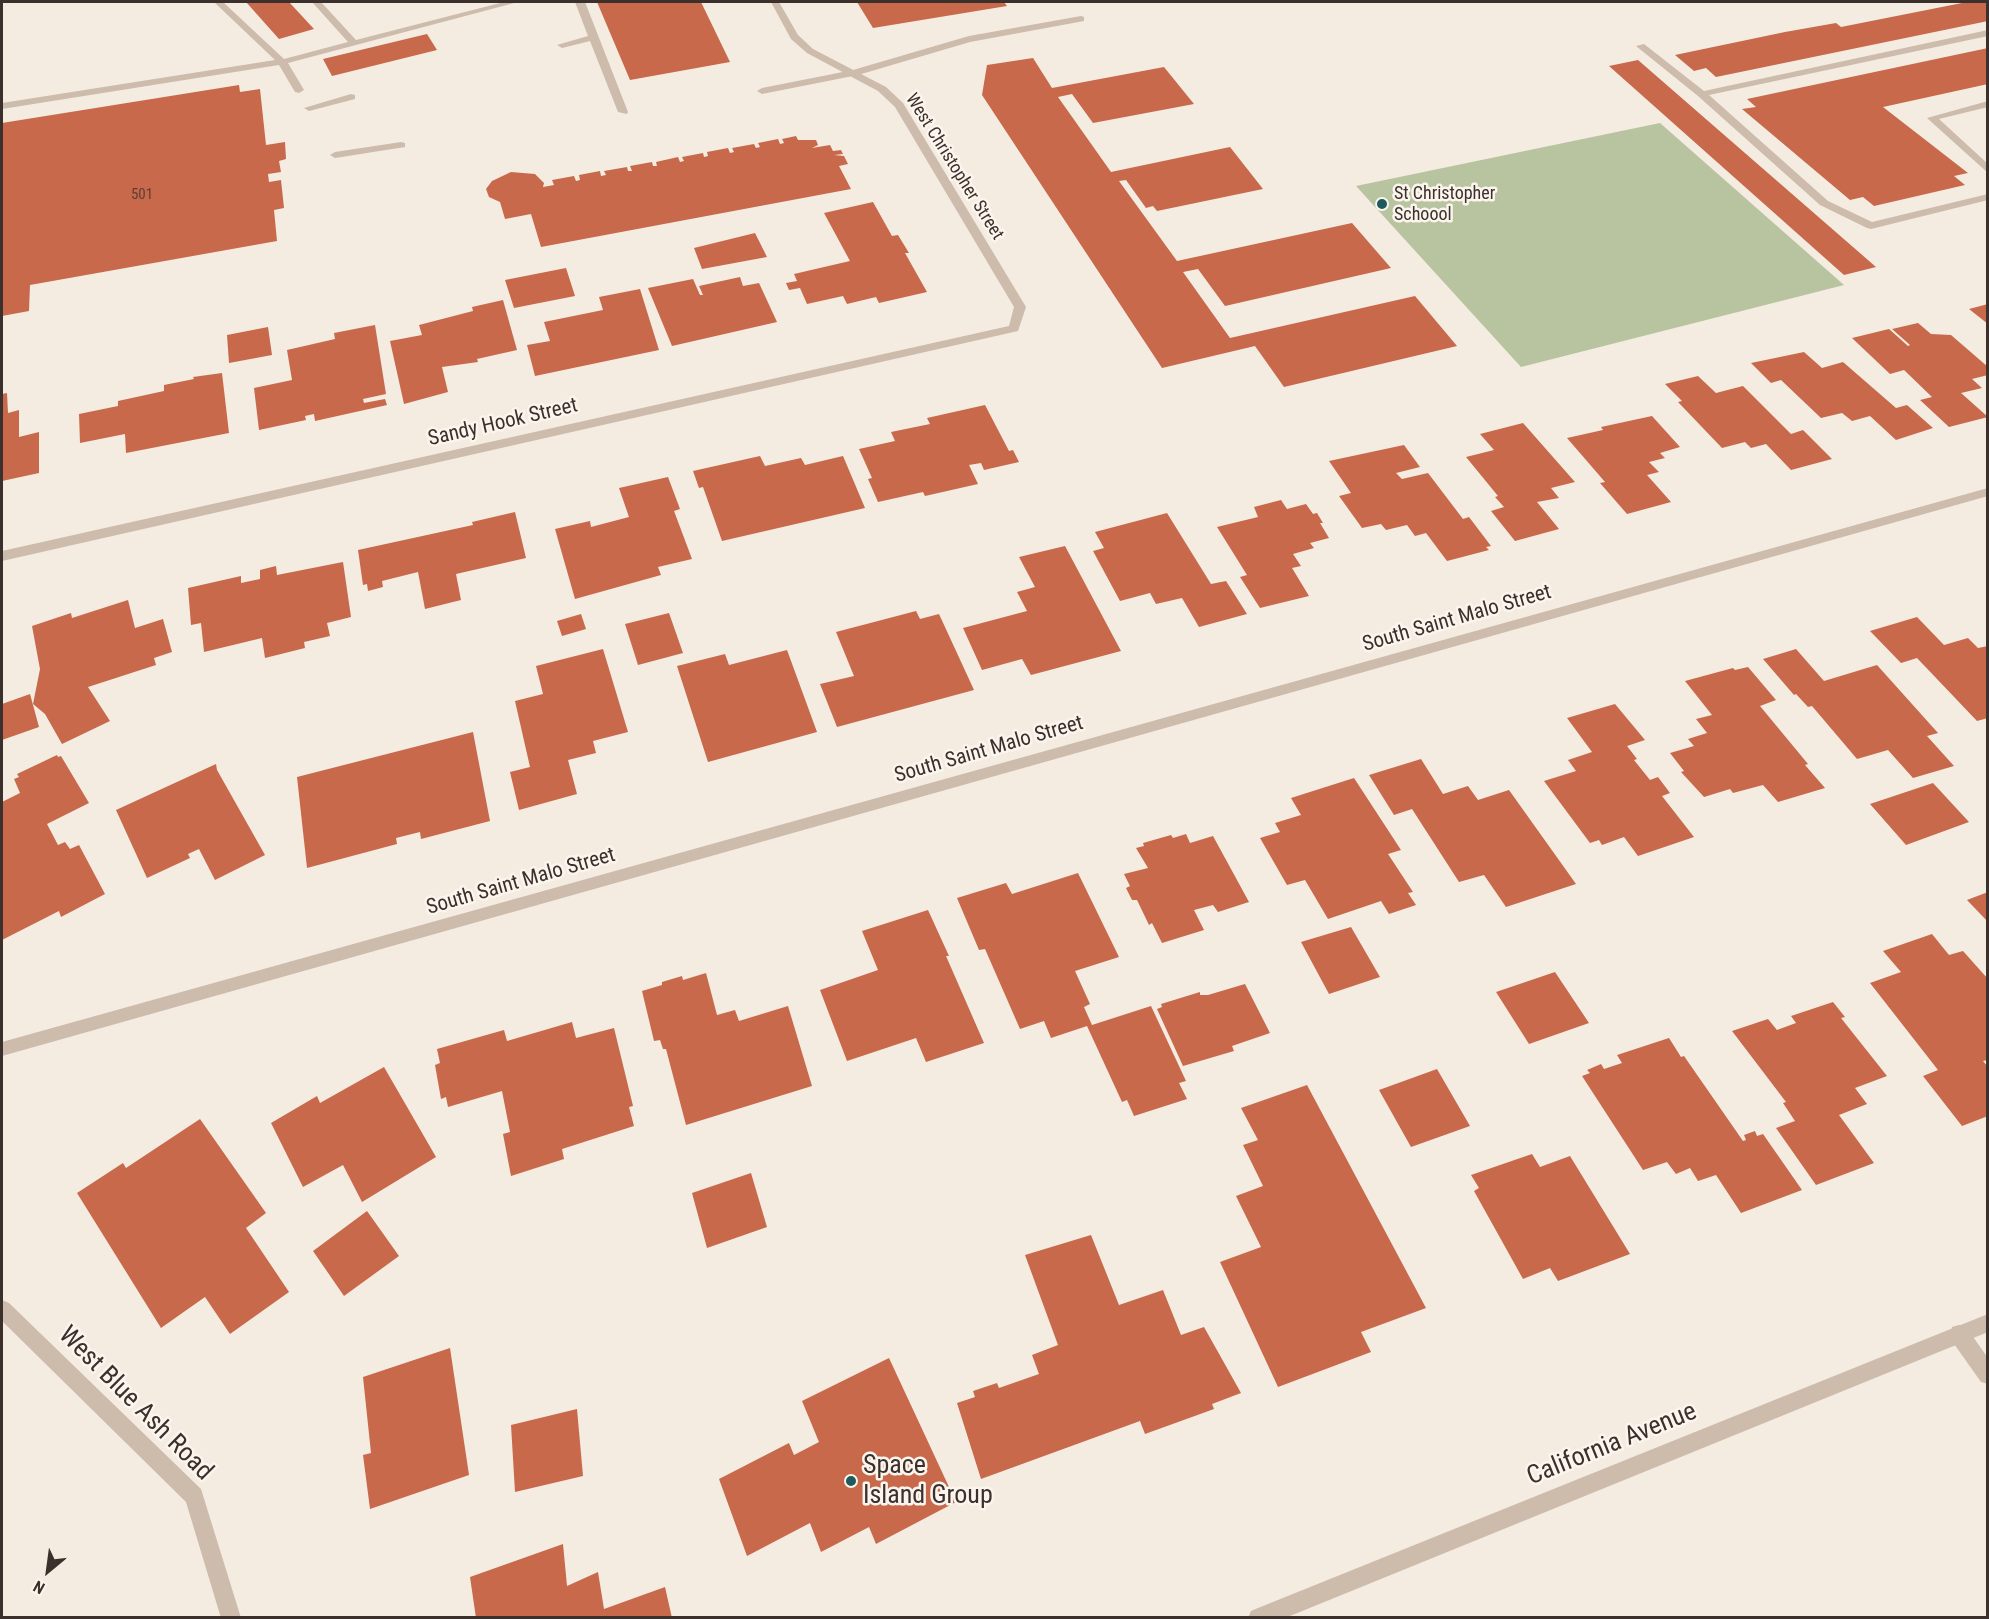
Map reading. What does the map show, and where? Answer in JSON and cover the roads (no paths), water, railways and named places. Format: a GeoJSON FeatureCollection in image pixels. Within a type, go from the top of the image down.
{"type":"FeatureCollection","features":[{"type":"Feature","properties":{"kind":"street"},"geometry":{"type":"LineString","coordinates":[[218,2],[282,62],[299,90]]}},
{"type":"Feature","properties":{"kind":"street"},"geometry":{"type":"LineString","coordinates":[[316,2],[354,43]]}},
{"type":"Feature","properties":{"kind":"street"},"geometry":{"type":"LineString","coordinates":[[2,106],[282,62],[513,2]]}},
{"type":"Feature","properties":{"kind":"street"},"geometry":{"type":"LineString","coordinates":[[580,2],[623,112]]}},
{"type":"Feature","properties":{"kind":"street","name":"West Christopher Street"},"geometry":{"type":"LineString","coordinates":[[775,2],[794,37],[810,51],[882,89],[899,105],[1020,307],[1014,328]]}},
{"type":"Feature","properties":{"kind":"street"},"geometry":{"type":"LineString","coordinates":[[762,91],[855,73],[969,39],[1081,19]]}},
{"type":"Feature","properties":{"kind":"street"},"geometry":{"type":"LineString","coordinates":[[1702,94],[1988,33]]}},
{"type":"Feature","properties":{"kind":"street"},"geometry":{"type":"LineString","coordinates":[[562,45],[594,37]]}},
{"type":"Feature","properties":{"kind":"street"},"geometry":{"type":"LineString","coordinates":[[1641,46],[1702,94],[1824,203],[1872,226],[1988,197]]}},
{"type":"Feature","properties":{"kind":"street"},"geometry":{"type":"LineString","coordinates":[[309,108],[351,97]]}},
{"type":"Feature","properties":{"kind":"street"},"geometry":{"type":"LineString","coordinates":[[1988,105],[1932,118],[1988,170]]}},
{"type":"Feature","properties":{"kind":"street"},"geometry":{"type":"LineString","coordinates":[[335,155],[401,145]]}},
{"type":"Feature","properties":{"kind":"street","name":"Sandy Hook Street"},"geometry":{"type":"LineString","coordinates":[[2,556],[1014,328]]}},
{"type":"Feature","properties":{"kind":"street","name":"South Saint Malo Street"},"geometry":{"type":"LineString","coordinates":[[2,1049],[1988,492]]}},
{"type":"Feature","properties":{"kind":"street","name":"West Blue Ash Road"},"geometry":{"type":"LineString","coordinates":[[2,1309],[194,1496],[231,1617]]}},
{"type":"Feature","properties":{"kind":"street","name":"California Avenue"},"geometry":{"type":"LineString","coordinates":[[1258,1617],[1988,1323]]}},
{"type":"Feature","properties":{"kind":"street"},"geometry":{"type":"LineString","coordinates":[[1959,1334],[1988,1375]]}},
{"type":"Feature","properties":{"kind":"place","name":"St Christopher Schoool"},"geometry":{"type":"Point","coordinates":[1382,204]}},
{"type":"Feature","properties":{"kind":"place","name":"Space Island Group"},"geometry":{"type":"Point","coordinates":[851,1481]}}]}
